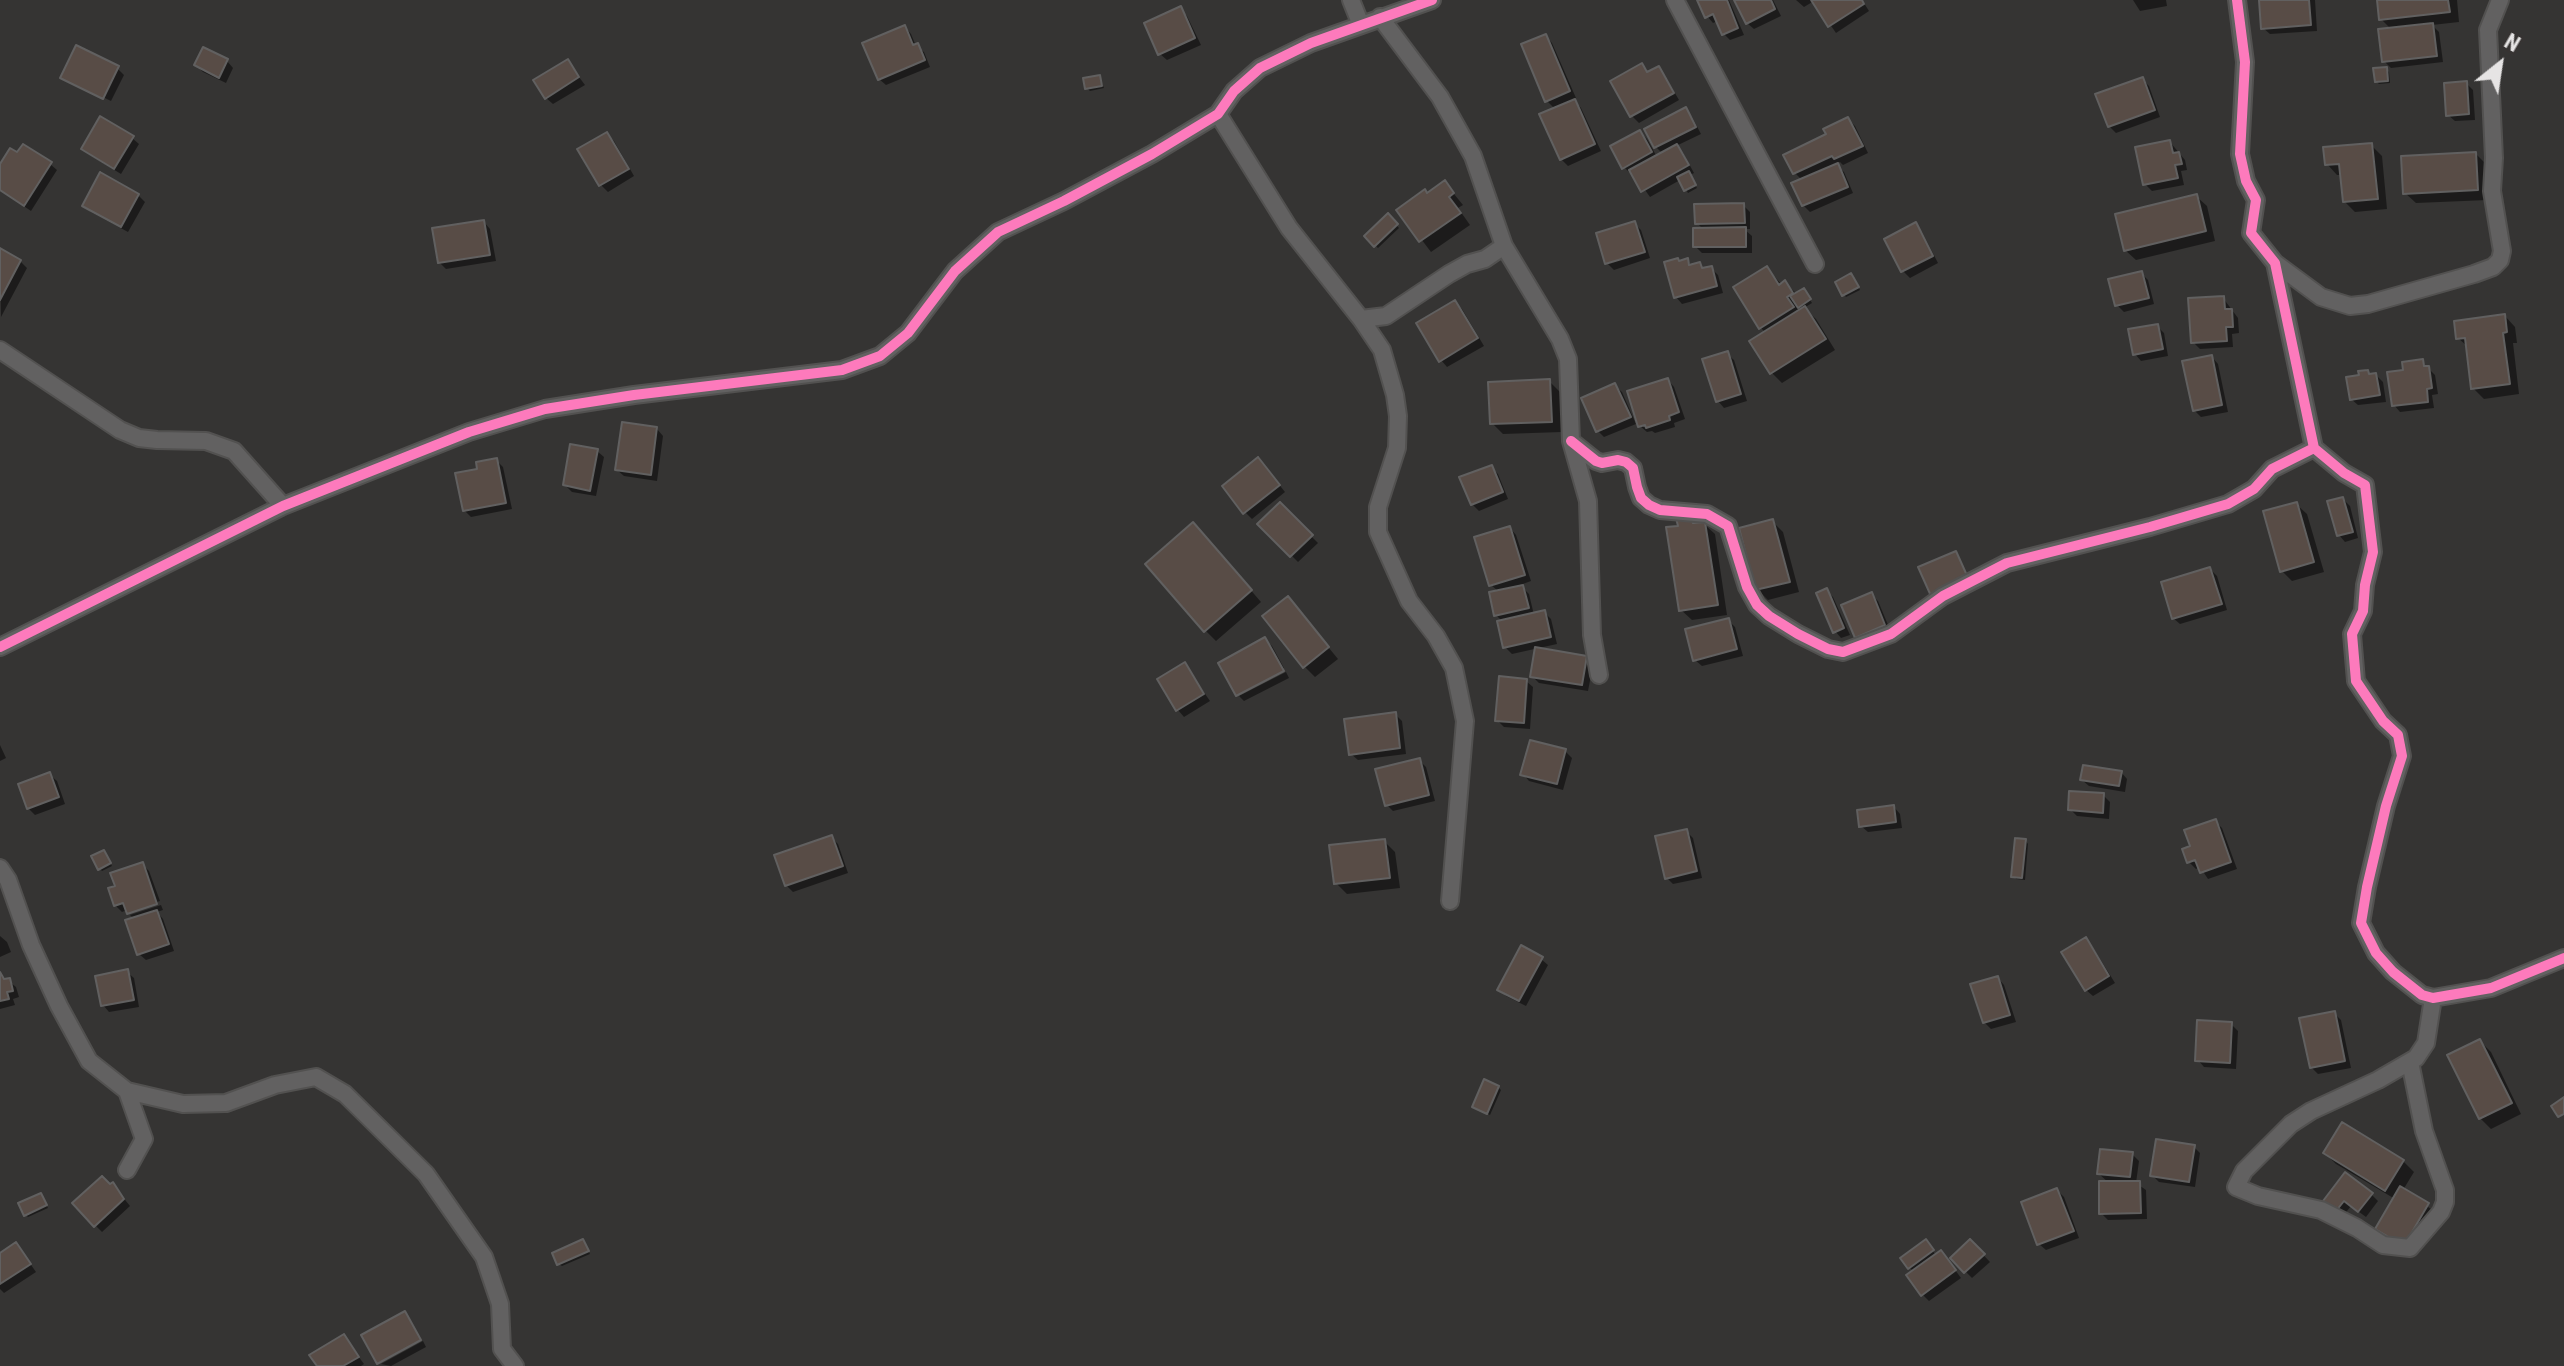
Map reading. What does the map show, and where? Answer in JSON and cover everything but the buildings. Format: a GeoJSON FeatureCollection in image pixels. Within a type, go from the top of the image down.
{"type":"FeatureCollection","features":[{"type":"Feature","properties":{"kind":"street"},"geometry":{"type":"LineString","coordinates":[[1351,0],[1361,25]]}},
{"type":"Feature","properties":{"kind":"street"},"geometry":{"type":"LineString","coordinates":[[0,647],[283,506],[469,432],[545,409],[842,370],[880,356],[908,333],[955,271],[998,232],[1152,154],[1218,114],[1234,91],[1260,68],[1311,43],[1432,0]]}},
{"type":"Feature","properties":{"kind":"street"},"geometry":{"type":"LineString","coordinates":[[1675,0],[1815,264]]}},
{"type":"Feature","properties":{"kind":"street"},"geometry":{"type":"LineString","coordinates":[[2237,0],[2245,62],[2240,154],[2246,181],[2256,200],[2251,233],[2275,263],[2321,297],[2350,306],[2368,304],[2474,274],[2493,267],[2500,260],[2502,251],[2492,191],[2494,124],[2488,30],[2500,0]]}},
{"type":"Feature","properties":{"kind":"street"},"geometry":{"type":"LineString","coordinates":[[1380,17],[1440,97],[1460,132],[1473,156],[1504,246],[1560,339],[1568,359],[1571,441],[1588,501],[1592,635],[1599,675]]}},
{"type":"Feature","properties":{"kind":"street"},"geometry":{"type":"LineString","coordinates":[[1218,114],[1289,228],[1382,350],[1398,416],[1397,448],[1378,507],[1378,532],[1409,601],[1436,636],[1454,668],[1465,721],[1450,901]]}},
{"type":"Feature","properties":{"kind":"street"},"geometry":{"type":"LineString","coordinates":[[1361,319],[1386,316],[1449,274],[1485,259],[1504,246]]}},
{"type":"Feature","properties":{"kind":"street"},"geometry":{"type":"LineString","coordinates":[[2275,263],[2314,448],[2344,473],[2365,485],[2373,552],[2363,611],[2352,634],[2356,681],[2383,721],[2398,735],[2402,756],[2386,806],[2361,923],[2376,953],[2393,972],[2422,995],[2433,998],[2491,988],[2564,958]]}},
{"type":"Feature","properties":{"kind":"street"},"geometry":{"type":"LineString","coordinates":[[0,350],[120,430],[139,438],[206,441],[234,451],[283,506]]}},
{"type":"Feature","properties":{"kind":"street"},"geometry":{"type":"LineString","coordinates":[[1571,441],[1596,461],[1626,462],[1633,468],[1641,498],[1649,505],[1660,510],[1707,514],[1728,526],[1747,587],[1757,605],[1798,634],[1828,649],[1843,652],[1891,634],[1943,596],[2007,563],[2228,504],[2254,489],[2272,469],[2314,448]]}},
{"type":"Feature","properties":{"kind":"street"},"geometry":{"type":"LineString","coordinates":[[0,868],[8,880],[48,982],[89,1061],[127,1091],[183,1104],[226,1103],[275,1085],[316,1077],[345,1094],[426,1174],[484,1257],[500,1304],[502,1349],[515,1366]]}},
{"type":"Feature","properties":{"kind":"street"},"geometry":{"type":"LineString","coordinates":[[2410,1062],[2424,1131],[2445,1190],[2445,1202],[2441,1212],[2410,1248],[2383,1245],[2321,1210],[2258,1196],[2236,1187],[2244,1171],[2291,1124],[2416,1058],[2426,1043],[2433,998]]}},
{"type":"Feature","properties":{"kind":"street"},"geometry":{"type":"LineString","coordinates":[[127,1091],[144,1139],[127,1170]]}},
{"type":"Feature","properties":{"kind":"cycle path"},"geometry":{"type":"LineString","coordinates":[[0,647],[283,506],[469,432],[545,409],[842,370],[880,356],[908,333],[955,271],[998,232],[1152,154],[1218,114],[1234,91],[1260,68],[1311,43],[1432,0]]}},
{"type":"Feature","properties":{"kind":"cycle path"},"geometry":{"type":"LineString","coordinates":[[2237,0],[2245,62],[2240,154],[2246,181],[2256,200],[2251,233],[2275,263],[2314,448],[2344,473],[2365,485],[2373,552],[2363,611],[2352,634],[2356,681],[2383,721],[2398,735],[2402,756],[2386,806],[2361,923],[2376,953],[2393,972],[2422,995],[2433,998],[2491,988],[2564,958]]}},
{"type":"Feature","properties":{"kind":"cycle path"},"geometry":{"type":"LineString","coordinates":[[1571,441],[1596,461],[1626,462],[1633,468],[1641,498],[1649,505],[1660,510],[1707,514],[1728,526],[1747,587],[1757,605],[1798,634],[1828,649],[1843,652],[1891,634],[1943,596],[2007,563],[2228,504],[2254,489],[2272,469],[2314,448]]}}]}
